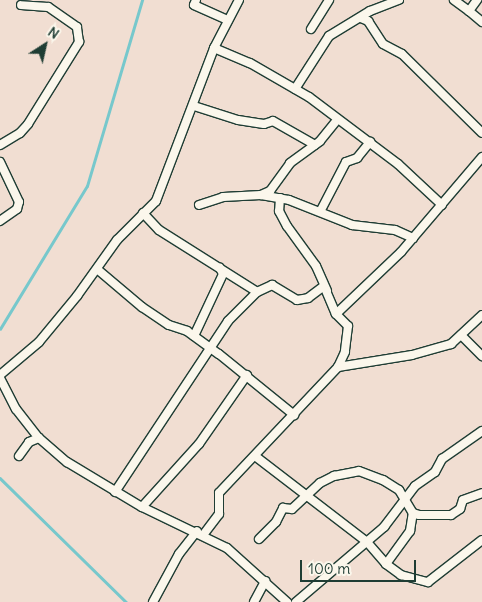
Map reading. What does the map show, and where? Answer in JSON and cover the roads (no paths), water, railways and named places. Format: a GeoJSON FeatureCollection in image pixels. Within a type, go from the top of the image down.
{"type":"FeatureCollection","features":[{"type":"Feature","properties":{"kind":"street"},"geometry":{"type":"LineString","coordinates":[[196,0],[194,5],[228,20]]}},
{"type":"Feature","properties":{"kind":"street"},"geometry":{"type":"LineString","coordinates":[[239,0],[214,48],[194,106],[156,201],[117,240],[97,269],[39,342],[0,376],[16,409],[39,438],[67,462],[142,507],[200,533],[227,548],[287,602]]}},
{"type":"Feature","properties":{"kind":"street"},"geometry":{"type":"LineString","coordinates":[[311,29],[329,0]]}},
{"type":"Feature","properties":{"kind":"street"},"geometry":{"type":"LineString","coordinates":[[294,89],[329,36],[370,11],[399,0]]}},
{"type":"Feature","properties":{"kind":"street"},"geometry":{"type":"LineString","coordinates":[[454,0],[482,22]]}},
{"type":"Feature","properties":{"kind":"street"},"geometry":{"type":"LineString","coordinates":[[469,11],[477,0]]}},
{"type":"Feature","properties":{"kind":"street"},"geometry":{"type":"LineString","coordinates":[[0,145],[20,134],[28,124],[79,42],[77,26],[48,7],[21,5]]}},
{"type":"Feature","properties":{"kind":"street"},"geometry":{"type":"LineString","coordinates":[[361,18],[372,26],[383,44],[402,54],[482,133]]}},
{"type":"Feature","properties":{"kind":"street"},"geometry":{"type":"LineString","coordinates":[[214,48],[250,63],[294,89],[338,119],[370,142],[442,205]]}},
{"type":"Feature","properties":{"kind":"street"},"geometry":{"type":"LineString","coordinates":[[194,106],[238,120],[264,124],[273,121],[315,145]]}},
{"type":"Feature","properties":{"kind":"street"},"geometry":{"type":"LineString","coordinates":[[261,196],[270,190],[290,163],[315,145],[338,119]]}},
{"type":"Feature","properties":{"kind":"street"},"geometry":{"type":"LineString","coordinates":[[321,210],[346,162],[357,158],[370,142]]}},
{"type":"Feature","properties":{"kind":"street"},"geometry":{"type":"LineString","coordinates":[[336,314],[413,238],[482,157]]}},
{"type":"Feature","properties":{"kind":"street"},"geometry":{"type":"LineString","coordinates":[[0,162],[19,202],[17,209],[0,221]]}},
{"type":"Feature","properties":{"kind":"street"},"geometry":{"type":"LineString","coordinates":[[199,204],[223,197],[261,196],[280,198],[321,210],[352,225],[395,230],[413,238]]}},
{"type":"Feature","properties":{"kind":"street"},"geometry":{"type":"LineString","coordinates":[[154,602],[179,554],[219,514],[219,493],[338,367],[345,352],[348,326],[336,314],[316,266],[287,226],[279,211],[280,198]]}},
{"type":"Feature","properties":{"kind":"street"},"geometry":{"type":"LineString","coordinates":[[143,214],[159,230],[257,292]]}},
{"type":"Feature","properties":{"kind":"street"},"geometry":{"type":"LineString","coordinates":[[194,336],[222,278],[220,268]]}},
{"type":"Feature","properties":{"kind":"street"},"geometry":{"type":"LineString","coordinates":[[97,269],[142,307],[194,336],[211,348],[247,375],[294,415]]}},
{"type":"Feature","properties":{"kind":"street"},"geometry":{"type":"LineString","coordinates":[[115,492],[152,432],[228,321],[257,292],[272,285],[297,300],[308,298],[324,286]]}},
{"type":"Feature","properties":{"kind":"street"},"geometry":{"type":"LineString","coordinates":[[338,367],[412,355],[451,344],[482,315]]}},
{"type":"Feature","properties":{"kind":"street"},"geometry":{"type":"LineString","coordinates":[[461,336],[482,356]]}},
{"type":"Feature","properties":{"kind":"street"},"geometry":{"type":"LineString","coordinates":[[142,507],[199,444],[247,375]]}},
{"type":"Feature","properties":{"kind":"street"},"geometry":{"type":"LineString","coordinates":[[296,602],[367,542],[406,500],[415,486],[434,472],[450,451],[482,431]]}},
{"type":"Feature","properties":{"kind":"street"},"geometry":{"type":"LineString","coordinates":[[19,456],[29,442],[39,438]]}},
{"type":"Feature","properties":{"kind":"street"},"geometry":{"type":"LineString","coordinates":[[255,456],[273,467],[305,496],[367,542],[386,564],[401,575],[428,582],[482,540]]}},
{"type":"Feature","properties":{"kind":"street"},"geometry":{"type":"LineString","coordinates":[[259,538],[276,522],[283,508],[292,509],[305,496],[334,476],[359,471],[384,480],[399,490],[413,513],[406,539],[386,564]]}},
{"type":"Feature","properties":{"kind":"street"},"geometry":{"type":"LineString","coordinates":[[413,513],[451,515],[460,509],[463,500],[482,493]]}},
{"type":"Feature","properties":{"kind":"street"},"geometry":{"type":"LineString","coordinates":[[254,602],[265,581]]}},
{"type":"Feature","properties":{"kind":"waterway"},"geometry":{"type":"LineString","coordinates":[[0,329],[87,186],[142,0]]}},
{"type":"Feature","properties":{"kind":"waterway"},"geometry":{"type":"LineString","coordinates":[[0,478],[126,602]]}}]}
